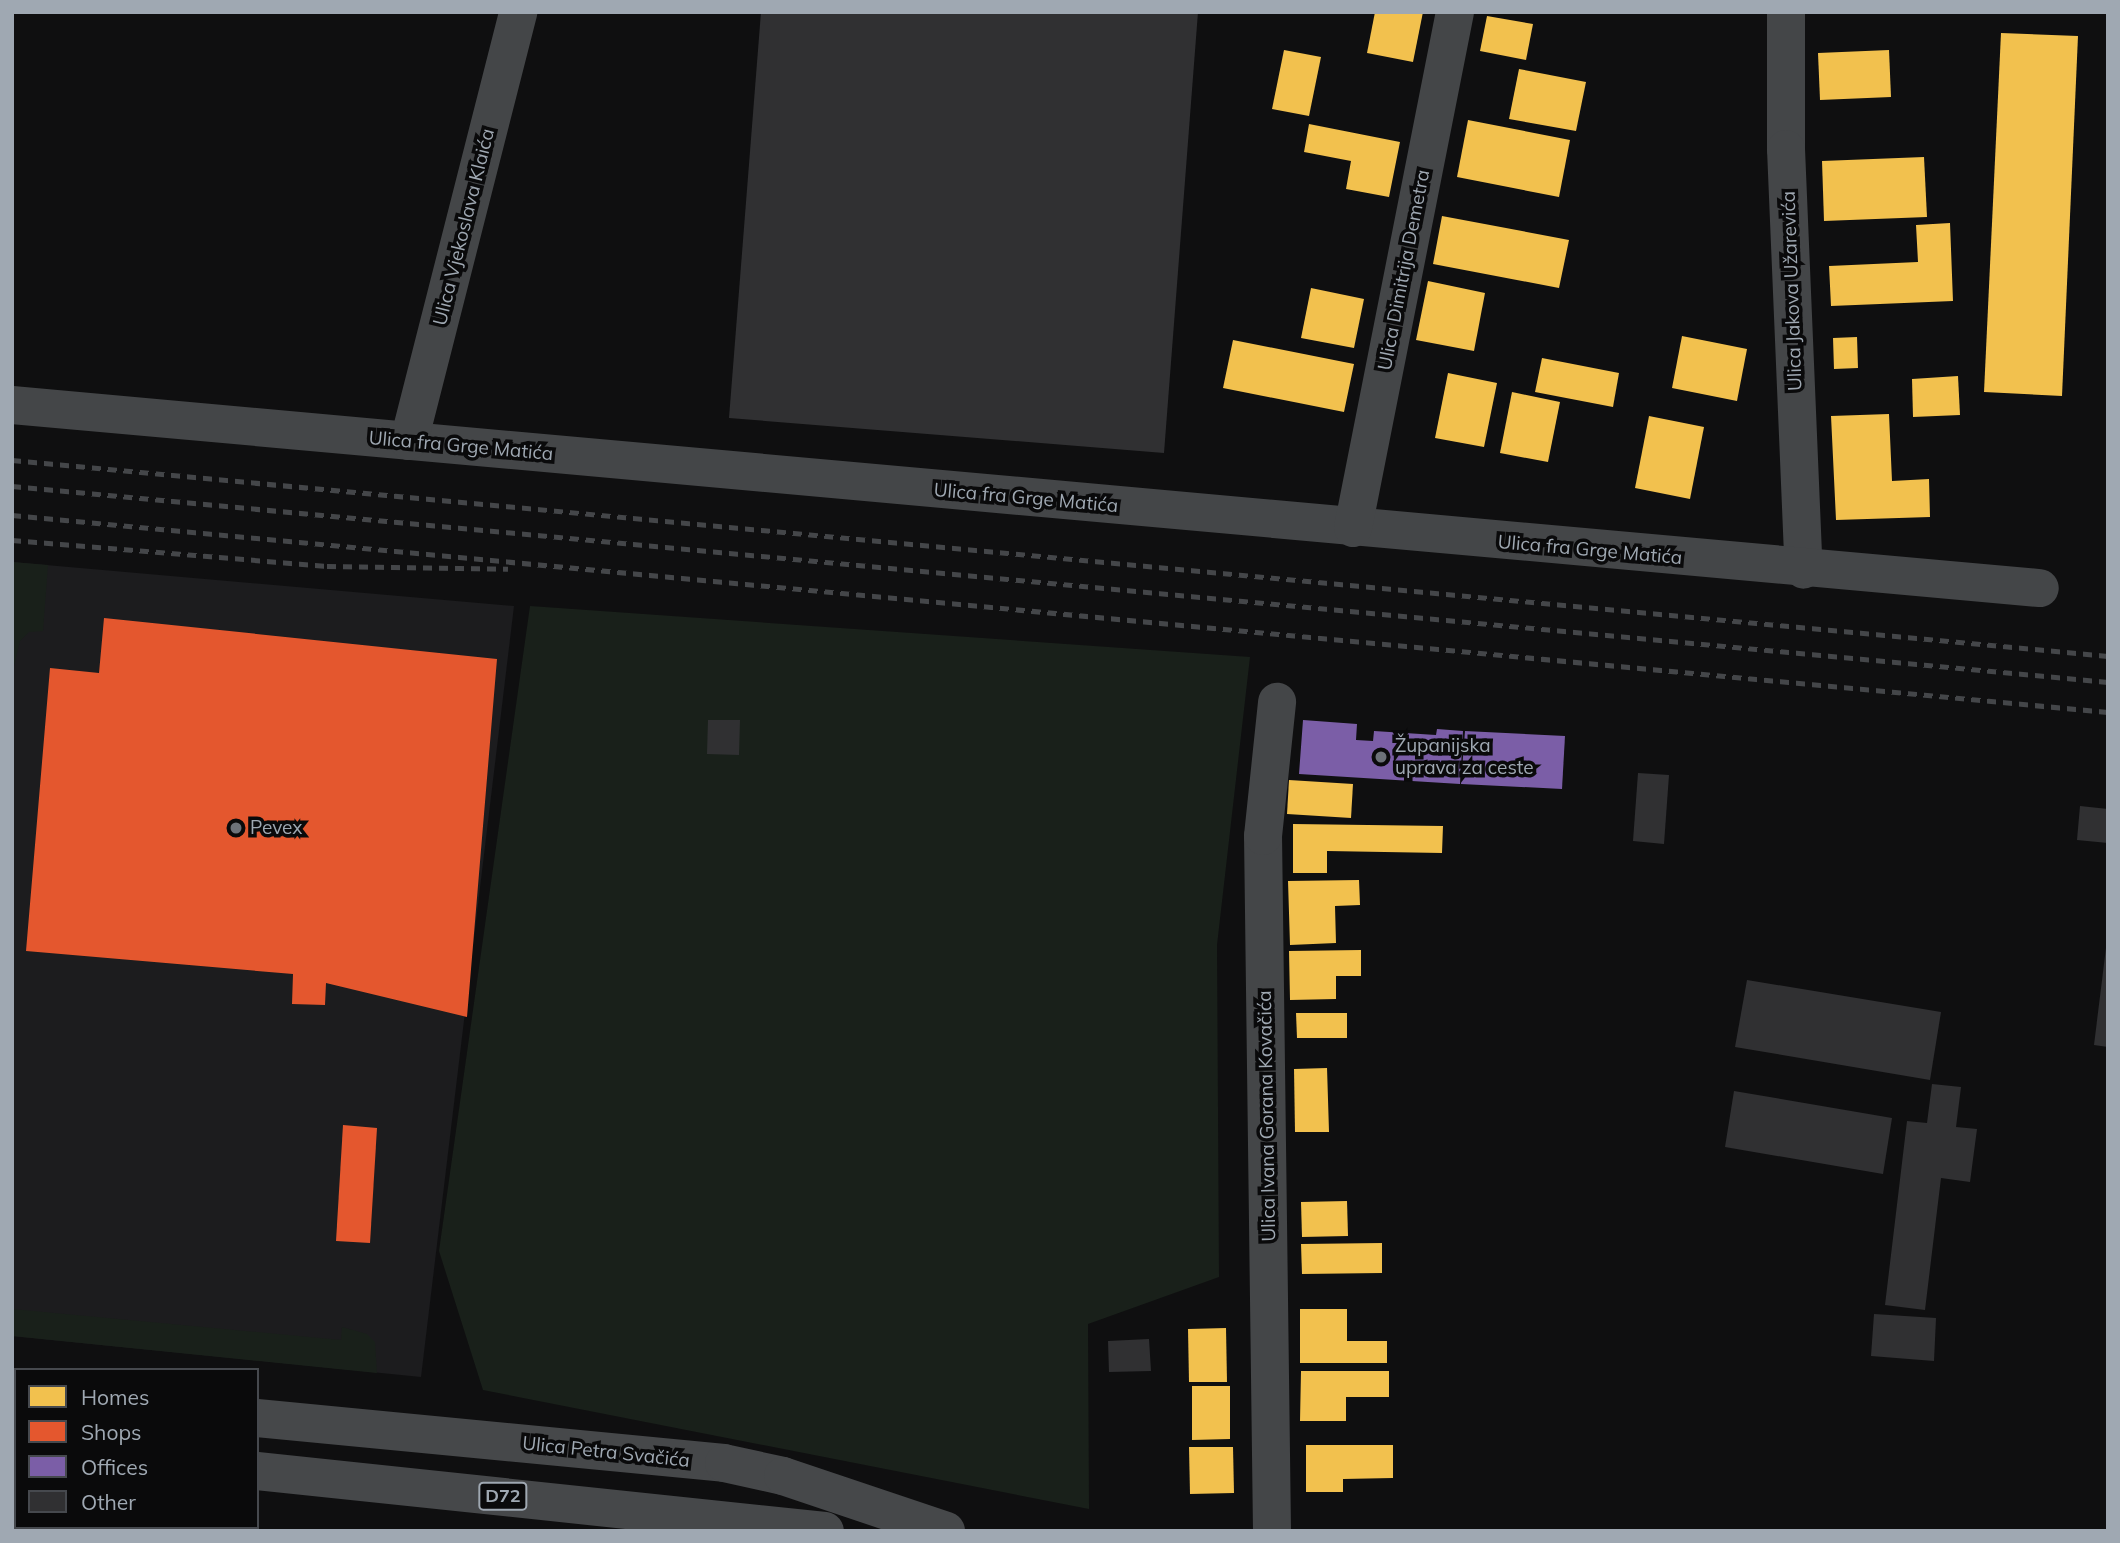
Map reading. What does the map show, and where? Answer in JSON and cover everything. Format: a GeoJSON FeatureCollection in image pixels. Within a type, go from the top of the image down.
{"type":"FeatureCollection","features":[{"type":"Feature","properties":{"kind":"main road","name":"Ulica Petra Svačića"},"geometry":{"type":"LineString","coordinates":[[259,1418],[724,1463],[783,1476],[946,1531]]}},
{"type":"Feature","properties":{"kind":"main road","name":"D72"},"geometry":{"type":"LineString","coordinates":[[259,1471],[825,1531]]}},
{"type":"Feature","properties":{"kind":"street","name":"Ulica Vjekoslava Klaića"},"geometry":{"type":"LineString","coordinates":[[410,441],[518,12]]}},
{"type":"Feature","properties":{"kind":"street","name":"Ulica Dimitrija Demetra"},"geometry":{"type":"LineString","coordinates":[[1353,528],[1455,12]]}},
{"type":"Feature","properties":{"kind":"street","name":"Ulica Jakova Užarevića"},"geometry":{"type":"LineString","coordinates":[[1786,12],[1786,149],[1804,570]]}},
{"type":"Feature","properties":{"kind":"street","name":"Ulica fra Grge Matića"},"geometry":{"type":"LineString","coordinates":[[12,405],[1804,570],[2039,588]]}},
{"type":"Feature","properties":{"kind":"street","name":"Ulica Ivana Gorana Kovačića"},"geometry":{"type":"LineString","coordinates":[[1272,1531],[1263,836],[1278,702]]}},
{"type":"Feature","properties":{"kind":"shaded area"},"geometry":{"type":"Polygon","coordinates":[[[12,562],[514,606],[421,1377],[12,1336],[12,562]]]}},
{"type":"Feature","properties":{"kind":"shaded area"},"geometry":{"type":"Polygon","coordinates":[[[12,562],[48,565],[43,631],[29,632],[20,641],[12,674],[12,562]]]}},
{"type":"Feature","properties":{"kind":"shaded area"},"geometry":{"type":"Polygon","coordinates":[[[530,606],[1250,657],[1217,945],[1219,1277],[1088,1324],[1089,1509],[483,1390],[439,1251],[530,606]]]}},
{"type":"Feature","properties":{"kind":"shaded area"},"geometry":{"type":"Polygon","coordinates":[[[12,1309],[341,1340],[342,1327],[367,1334],[375,1342],[377,1373],[12,1336],[12,1309]]]}},
{"type":"Feature","properties":{"kind":"building: Homes"},"geometry":{"type":"Polygon","coordinates":[[[1375,12],[1423,12],[1413,62],[1367,53],[1375,12]]]}},
{"type":"Feature","properties":{"kind":"building: Homes"},"geometry":{"type":"Polygon","coordinates":[[[1487,16],[1533,24],[1526,60],[1480,51],[1487,16]]]}},
{"type":"Feature","properties":{"kind":"building: Homes"},"geometry":{"type":"Polygon","coordinates":[[[2001,33],[2078,36],[2062,396],[1984,392],[2001,33]]]}},
{"type":"Feature","properties":{"kind":"building: Homes"},"geometry":{"type":"Polygon","coordinates":[[[1284,50],[1321,57],[1309,116],[1272,109],[1284,50]]]}},
{"type":"Feature","properties":{"kind":"building: Homes"},"geometry":{"type":"Polygon","coordinates":[[[1889,50],[1891,97],[1820,100],[1818,53],[1889,50]]]}},
{"type":"Feature","properties":{"kind":"building: Homes"},"geometry":{"type":"Polygon","coordinates":[[[1519,69],[1586,82],[1576,131],[1509,119],[1519,69]]]}},
{"type":"Feature","properties":{"kind":"building: Homes"},"geometry":{"type":"Polygon","coordinates":[[[1468,120],[1570,140],[1559,197],[1457,177],[1468,120]]]}},
{"type":"Feature","properties":{"kind":"building: Homes"},"geometry":{"type":"Polygon","coordinates":[[[1309,124],[1400,142],[1389,197],[1346,189],[1351,161],[1304,152],[1309,124]]]}},
{"type":"Feature","properties":{"kind":"building: Homes"},"geometry":{"type":"Polygon","coordinates":[[[1924,157],[1927,217],[1824,221],[1822,161],[1924,157]]]}},
{"type":"Feature","properties":{"kind":"building: Homes"},"geometry":{"type":"Polygon","coordinates":[[[1442,216],[1569,240],[1559,288],[1433,264],[1442,216]]]}},
{"type":"Feature","properties":{"kind":"building: Homes"},"geometry":{"type":"Polygon","coordinates":[[[1950,223],[1953,301],[1831,306],[1829,266],[1918,262],[1916,225],[1950,223]]]}},
{"type":"Feature","properties":{"kind":"building: Homes"},"geometry":{"type":"Polygon","coordinates":[[[1428,281],[1485,293],[1474,351],[1416,340],[1428,281]]]}},
{"type":"Feature","properties":{"kind":"building: Homes"},"geometry":{"type":"Polygon","coordinates":[[[1311,288],[1364,299],[1354,348],[1301,338],[1311,288]]]}},
{"type":"Feature","properties":{"kind":"building: Homes"},"geometry":{"type":"Polygon","coordinates":[[[1682,336],[1747,349],[1737,401],[1672,388],[1682,336]]]}},
{"type":"Feature","properties":{"kind":"building: Homes"},"geometry":{"type":"Polygon","coordinates":[[[1857,337],[1858,368],[1834,369],[1833,338],[1857,337]]]}},
{"type":"Feature","properties":{"kind":"building: Homes"},"geometry":{"type":"Polygon","coordinates":[[[1233,340],[1354,364],[1344,412],[1223,388],[1233,340]]]}},
{"type":"Feature","properties":{"kind":"building: Homes"},"geometry":{"type":"Polygon","coordinates":[[[1542,358],[1619,373],[1613,407],[1535,392],[1542,358]]]}},
{"type":"Feature","properties":{"kind":"building: Homes"},"geometry":{"type":"Polygon","coordinates":[[[1448,373],[1497,383],[1484,447],[1435,438],[1448,373]]]}},
{"type":"Feature","properties":{"kind":"building: Homes"},"geometry":{"type":"Polygon","coordinates":[[[1958,376],[1960,415],[1913,417],[1912,379],[1958,376]]]}},
{"type":"Feature","properties":{"kind":"building: Homes"},"geometry":{"type":"Polygon","coordinates":[[[1512,392],[1560,402],[1548,462],[1500,453],[1512,392]]]}},
{"type":"Feature","properties":{"kind":"building: Homes"},"geometry":{"type":"Polygon","coordinates":[[[1889,414],[1892,481],[1929,479],[1930,517],[1836,520],[1831,416],[1889,414]]]}},
{"type":"Feature","properties":{"kind":"building: Homes"},"geometry":{"type":"Polygon","coordinates":[[[1649,416],[1704,427],[1690,499],[1635,488],[1649,416]]]}},
{"type":"Feature","properties":{"kind":"building: Homes"},"geometry":{"type":"Polygon","coordinates":[[[1289,780],[1353,784],[1351,818],[1287,814],[1289,780]]]}},
{"type":"Feature","properties":{"kind":"building: Homes"},"geometry":{"type":"Polygon","coordinates":[[[1293,824],[1443,826],[1442,853],[1327,851],[1327,873],[1293,873],[1293,824]]]}},
{"type":"Feature","properties":{"kind":"building: Homes"},"geometry":{"type":"Polygon","coordinates":[[[1359,880],[1360,905],[1335,906],[1336,943],[1290,945],[1288,881],[1359,880]]]}},
{"type":"Feature","properties":{"kind":"building: Homes"},"geometry":{"type":"Polygon","coordinates":[[[1361,950],[1361,976],[1336,976],[1336,999],[1290,1000],[1289,951],[1361,950]]]}},
{"type":"Feature","properties":{"kind":"building: Homes"},"geometry":{"type":"Polygon","coordinates":[[[1296,1013],[1347,1013],[1347,1038],[1297,1038],[1296,1013]]]}},
{"type":"Feature","properties":{"kind":"building: Homes"},"geometry":{"type":"Polygon","coordinates":[[[1327,1068],[1329,1132],[1295,1132],[1294,1069],[1327,1068]]]}},
{"type":"Feature","properties":{"kind":"building: Homes"},"geometry":{"type":"Polygon","coordinates":[[[1347,1201],[1348,1236],[1302,1237],[1301,1202],[1347,1201]]]}},
{"type":"Feature","properties":{"kind":"building: Homes"},"geometry":{"type":"Polygon","coordinates":[[[1382,1243],[1382,1273],[1302,1274],[1301,1244],[1382,1243]]]}},
{"type":"Feature","properties":{"kind":"building: Homes"},"geometry":{"type":"Polygon","coordinates":[[[1300,1309],[1347,1309],[1347,1341],[1387,1341],[1387,1363],[1300,1363],[1300,1309]]]}},
{"type":"Feature","properties":{"kind":"building: Homes"},"geometry":{"type":"Polygon","coordinates":[[[1226,1328],[1227,1382],[1189,1382],[1188,1329],[1226,1328]]]}},
{"type":"Feature","properties":{"kind":"building: Homes"},"geometry":{"type":"Polygon","coordinates":[[[1301,1371],[1389,1371],[1389,1397],[1346,1397],[1346,1421],[1300,1421],[1301,1371]]]}},
{"type":"Feature","properties":{"kind":"building: Homes"},"geometry":{"type":"Polygon","coordinates":[[[1192,1386],[1230,1386],[1230,1439],[1192,1440],[1192,1386]]]}},
{"type":"Feature","properties":{"kind":"building: Homes"},"geometry":{"type":"Polygon","coordinates":[[[1306,1445],[1393,1445],[1393,1478],[1343,1479],[1343,1492],[1306,1492],[1306,1445]]]}},
{"type":"Feature","properties":{"kind":"building: Homes"},"geometry":{"type":"Polygon","coordinates":[[[1189,1447],[1233,1447],[1234,1493],[1190,1494],[1189,1447]]]}},
{"type":"Feature","properties":{"kind":"building: Shops"},"geometry":{"type":"Polygon","coordinates":[[[104,618],[497,659],[467,1017],[326,983],[325,1005],[292,1004],[293,974],[26,951],[50,668],[99,673],[104,618]]]}},
{"type":"Feature","properties":{"kind":"building: Shops"},"geometry":{"type":"Polygon","coordinates":[[[343,1125],[377,1128],[370,1243],[336,1241],[343,1125]]]}},
{"type":"Feature","properties":{"kind":"building: Offices","name":"Županijska uprava za ceste"},"geometry":{"type":"Polygon","coordinates":[[[1303,720],[1357,724],[1356,740],[1373,741],[1374,731],[1436,735],[1437,729],[1463,731],[1460,784],[1299,774],[1303,720]]]}},
{"type":"Feature","properties":{"kind":"building: Offices"},"geometry":{"type":"Polygon","coordinates":[[[1465,731],[1565,736],[1562,789],[1461,784],[1465,731]]]}},
{"type":"Feature","properties":{"kind":"building: Other"},"geometry":{"type":"Polygon","coordinates":[[[761,12],[1198,12],[1164,453],[729,418],[761,12]]]}},
{"type":"Feature","properties":{"kind":"building: Other"},"geometry":{"type":"Polygon","coordinates":[[[708,720],[740,720],[739,755],[707,754],[708,720]]]}},
{"type":"Feature","properties":{"kind":"building: Other"},"geometry":{"type":"Polygon","coordinates":[[[1638,773],[1669,775],[1664,844],[1633,841],[1638,773]]]}},
{"type":"Feature","properties":{"kind":"building: Other"},"geometry":{"type":"Polygon","coordinates":[[[2080,806],[2108,809],[2108,843],[2077,840],[2080,806]]]}},
{"type":"Feature","properties":{"kind":"building: Other"},"geometry":{"type":"Polygon","coordinates":[[[2108,948],[2108,1047],[2094,1045],[2108,948]]]}},
{"type":"Feature","properties":{"kind":"building: Other"},"geometry":{"type":"Polygon","coordinates":[[[1747,980],[1941,1012],[1930,1080],[1735,1047],[1747,980]]]}},
{"type":"Feature","properties":{"kind":"building: Other"},"geometry":{"type":"Polygon","coordinates":[[[1932,1084],[1961,1087],[1956,1127],[1977,1129],[1970,1182],[1941,1178],[1925,1310],[1885,1305],[1907,1121],[1927,1123],[1932,1084]]]}},
{"type":"Feature","properties":{"kind":"building: Other"},"geometry":{"type":"Polygon","coordinates":[[[1734,1091],[1892,1118],[1883,1174],[1725,1147],[1734,1091]]]}},
{"type":"Feature","properties":{"kind":"building: Other"},"geometry":{"type":"Polygon","coordinates":[[[1874,1314],[1936,1318],[1934,1361],[1871,1356],[1874,1314]]]}},
{"type":"Feature","properties":{"kind":"building: Other"},"geometry":{"type":"Polygon","coordinates":[[[1149,1339],[1151,1371],[1109,1372],[1108,1341],[1149,1339]]]}},
{"type":"Feature","properties":{"kind":"railway"},"geometry":{"type":"LineString","coordinates":[[12,460],[2108,656]]}},
{"type":"Feature","properties":{"kind":"railway"},"geometry":{"type":"LineString","coordinates":[[12,486],[2108,682]]}},
{"type":"Feature","properties":{"kind":"railway"},"geometry":{"type":"LineString","coordinates":[[12,515],[2108,712]]}},
{"type":"Feature","properties":{"kind":"railway"},"geometry":{"type":"LineString","coordinates":[[12,540],[327,566],[508,569]]}},
{"type":"Feature","properties":{"kind":"place","name":"Županijska uprava za ceste"},"geometry":{"type":"Point","coordinates":[1381,757]}},
{"type":"Feature","properties":{"kind":"place","name":"Pevex"},"geometry":{"type":"Point","coordinates":[236,828]}}]}
